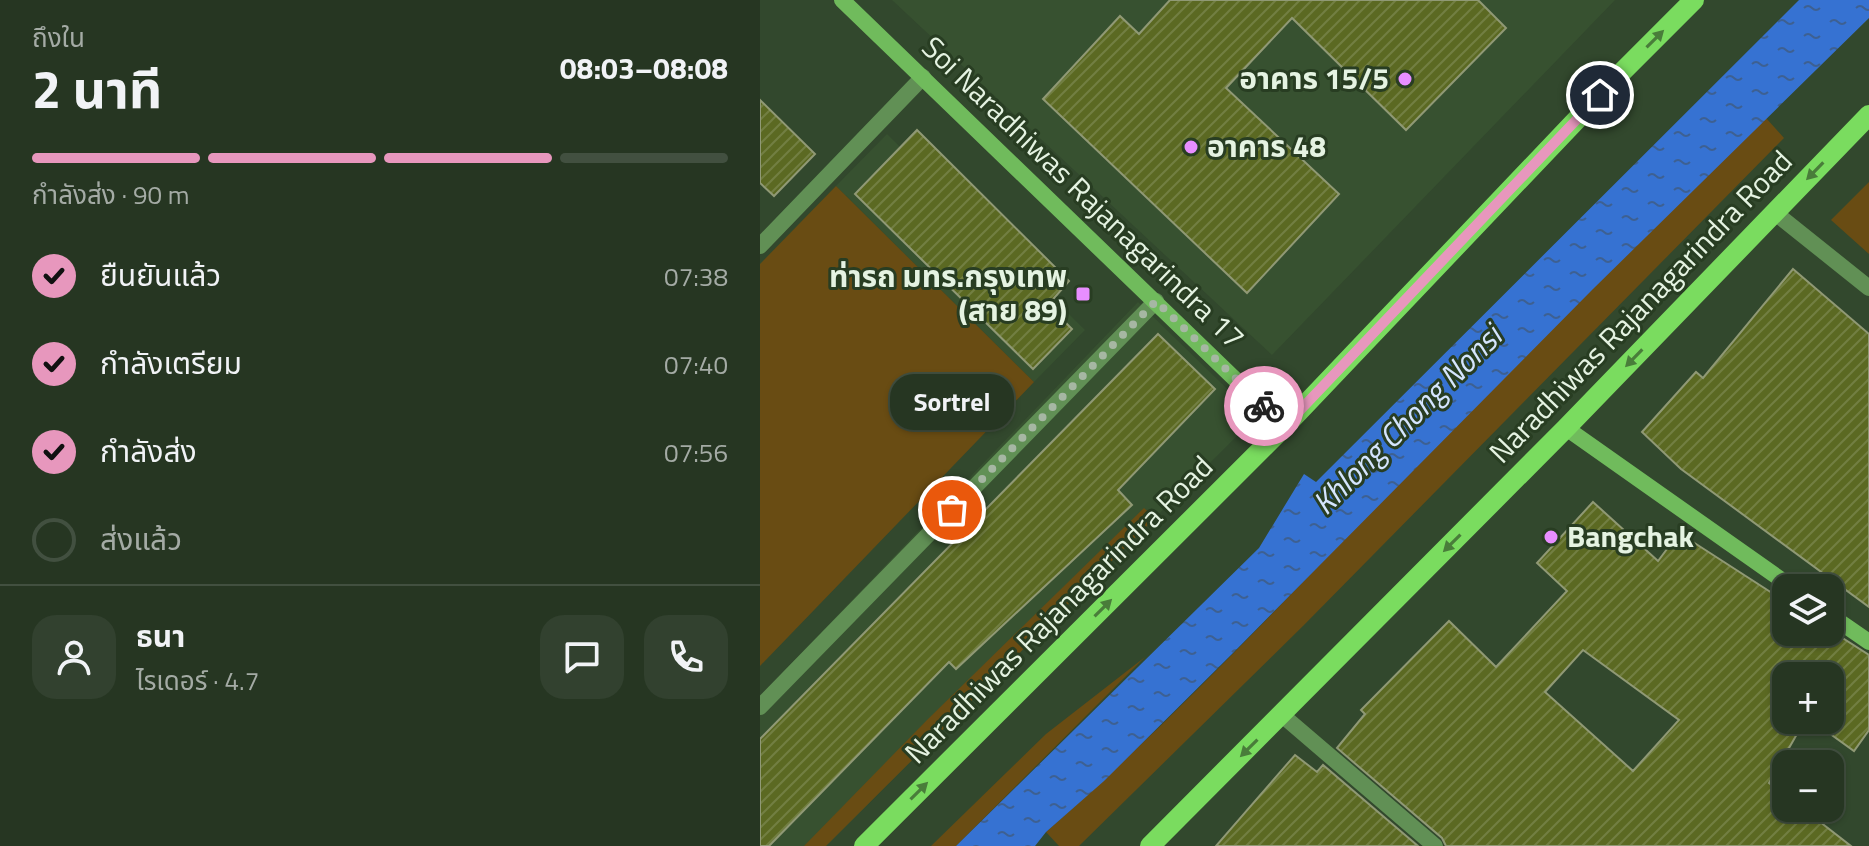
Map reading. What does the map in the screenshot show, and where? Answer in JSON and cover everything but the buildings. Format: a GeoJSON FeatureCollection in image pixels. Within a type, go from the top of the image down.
{"type":"FeatureCollection","features":[{"type":"Feature","properties":{"kind":"main road","name":"Naradhiwas Rajanagarindra Road"},"geometry":{"type":"LineString","coordinates":[[864,846],[1286,425],[1694,0]]}},
{"type":"Feature","properties":{"kind":"main road","name":"Naradhiwas Rajanagarindra Road"},"geometry":{"type":"LineString","coordinates":[[1159,843],[1869,115]]}},
{"type":"Feature","properties":{"kind":"street","name":"Soi Naradhiwas Rajanagarindra 17"},"geometry":{"type":"LineString","coordinates":[[842,0],[1286,425]]}},
{"type":"Feature","properties":{"kind":"street"},"geometry":{"type":"LineString","coordinates":[[760,246],[923,77]]}},
{"type":"Feature","properties":{"kind":"street"},"geometry":{"type":"LineString","coordinates":[[1774,212],[1869,288]]}},
{"type":"Feature","properties":{"kind":"street"},"geometry":{"type":"LineString","coordinates":[[760,707],[1156,301]]}},
{"type":"Feature","properties":{"kind":"street"},"geometry":{"type":"LineString","coordinates":[[1566,428],[1773,574]]}},
{"type":"Feature","properties":{"kind":"street"},"geometry":{"type":"LineString","coordinates":[[1844,625],[1869,642]]}},
{"type":"Feature","properties":{"kind":"street"},"geometry":{"type":"LineString","coordinates":[[1282,715],[1435,846]]}},
{"type":"Feature","properties":{"kind":"shaded area"},"geometry":{"type":"Polygon","coordinates":[[[892,0],[1615,0],[1272,355],[892,0]]]}},
{"type":"Feature","properties":{"kind":"shaded area"},"geometry":{"type":"Polygon","coordinates":[[[1766,118],[1784,138],[1304,625],[1079,846],[1059,846],[1046,832],[1182,705],[1489,392],[1766,118]]]}},
{"type":"Feature","properties":{"kind":"shaded area"},"geometry":{"type":"Polygon","coordinates":[[[887,134],[1085,330],[1034,382],[836,186],[887,134]]]}},
{"type":"Feature","properties":{"kind":"shaded area"},"geometry":{"type":"Polygon","coordinates":[[[1869,182],[1869,254],[1831,220],[1869,182]]]}},
{"type":"Feature","properties":{"kind":"shaded area"},"geometry":{"type":"Polygon","coordinates":[[[836,186],[1034,382],[760,666],[760,264],[836,186]]]}},
{"type":"Feature","properties":{"kind":"shaded area"},"geometry":{"type":"Polygon","coordinates":[[[1138,302],[1256,417],[826,846],[760,846],[760,696],[1138,302]]]}},
{"type":"Feature","properties":{"kind":"shaded area"},"geometry":{"type":"Polygon","coordinates":[[[1144,508],[1155,518],[826,846],[804,846],[927,720],[1144,508]]]}},
{"type":"Feature","properties":{"kind":"shaded area"},"geometry":{"type":"Polygon","coordinates":[[[1145,657],[956,846],[931,846],[1046,734],[1145,657]]]}},
{"type":"Feature","properties":{"kind":"water","name":"Khlong Chong Nonsi"},"geometry":{"type":"Polygon","coordinates":[[[1799,0],[1869,0],[1869,18],[1592,290],[1232,654],[1035,846],[956,846],[1259,548],[1304,474],[1316,482],[1799,0]]]}},
{"type":"Feature","properties":{"kind":"way so far"},"geometry":{"type":"LineString","coordinates":[[952,510],[1156,301],[1264,406]]}},
{"type":"Feature","properties":{"kind":"place","name":"อาคาร 15/5"},"geometry":{"type":"Point","coordinates":[1405,79]}},
{"type":"Feature","properties":{"kind":"place","name":"อาคาร 48"},"geometry":{"type":"Point","coordinates":[1191,147]}},
{"type":"Feature","properties":{"kind":"place","name":"ท่ารถ มทร.กรุงเทพ (สาย 89)"},"geometry":{"type":"Point","coordinates":[1083,294]}},
{"type":"Feature","properties":{"kind":"place","name":"Sortrel"},"geometry":{"type":"Point","coordinates":[952,510]}},
{"type":"Feature","properties":{"kind":"place","name":"Bangchak"},"geometry":{"type":"Point","coordinates":[1551,537]}},
{"type":"Feature","properties":{"kind":"route"},"geometry":{"type":"LineString","coordinates":[[1264,406],[1286,425],[1600,95]]}}]}
